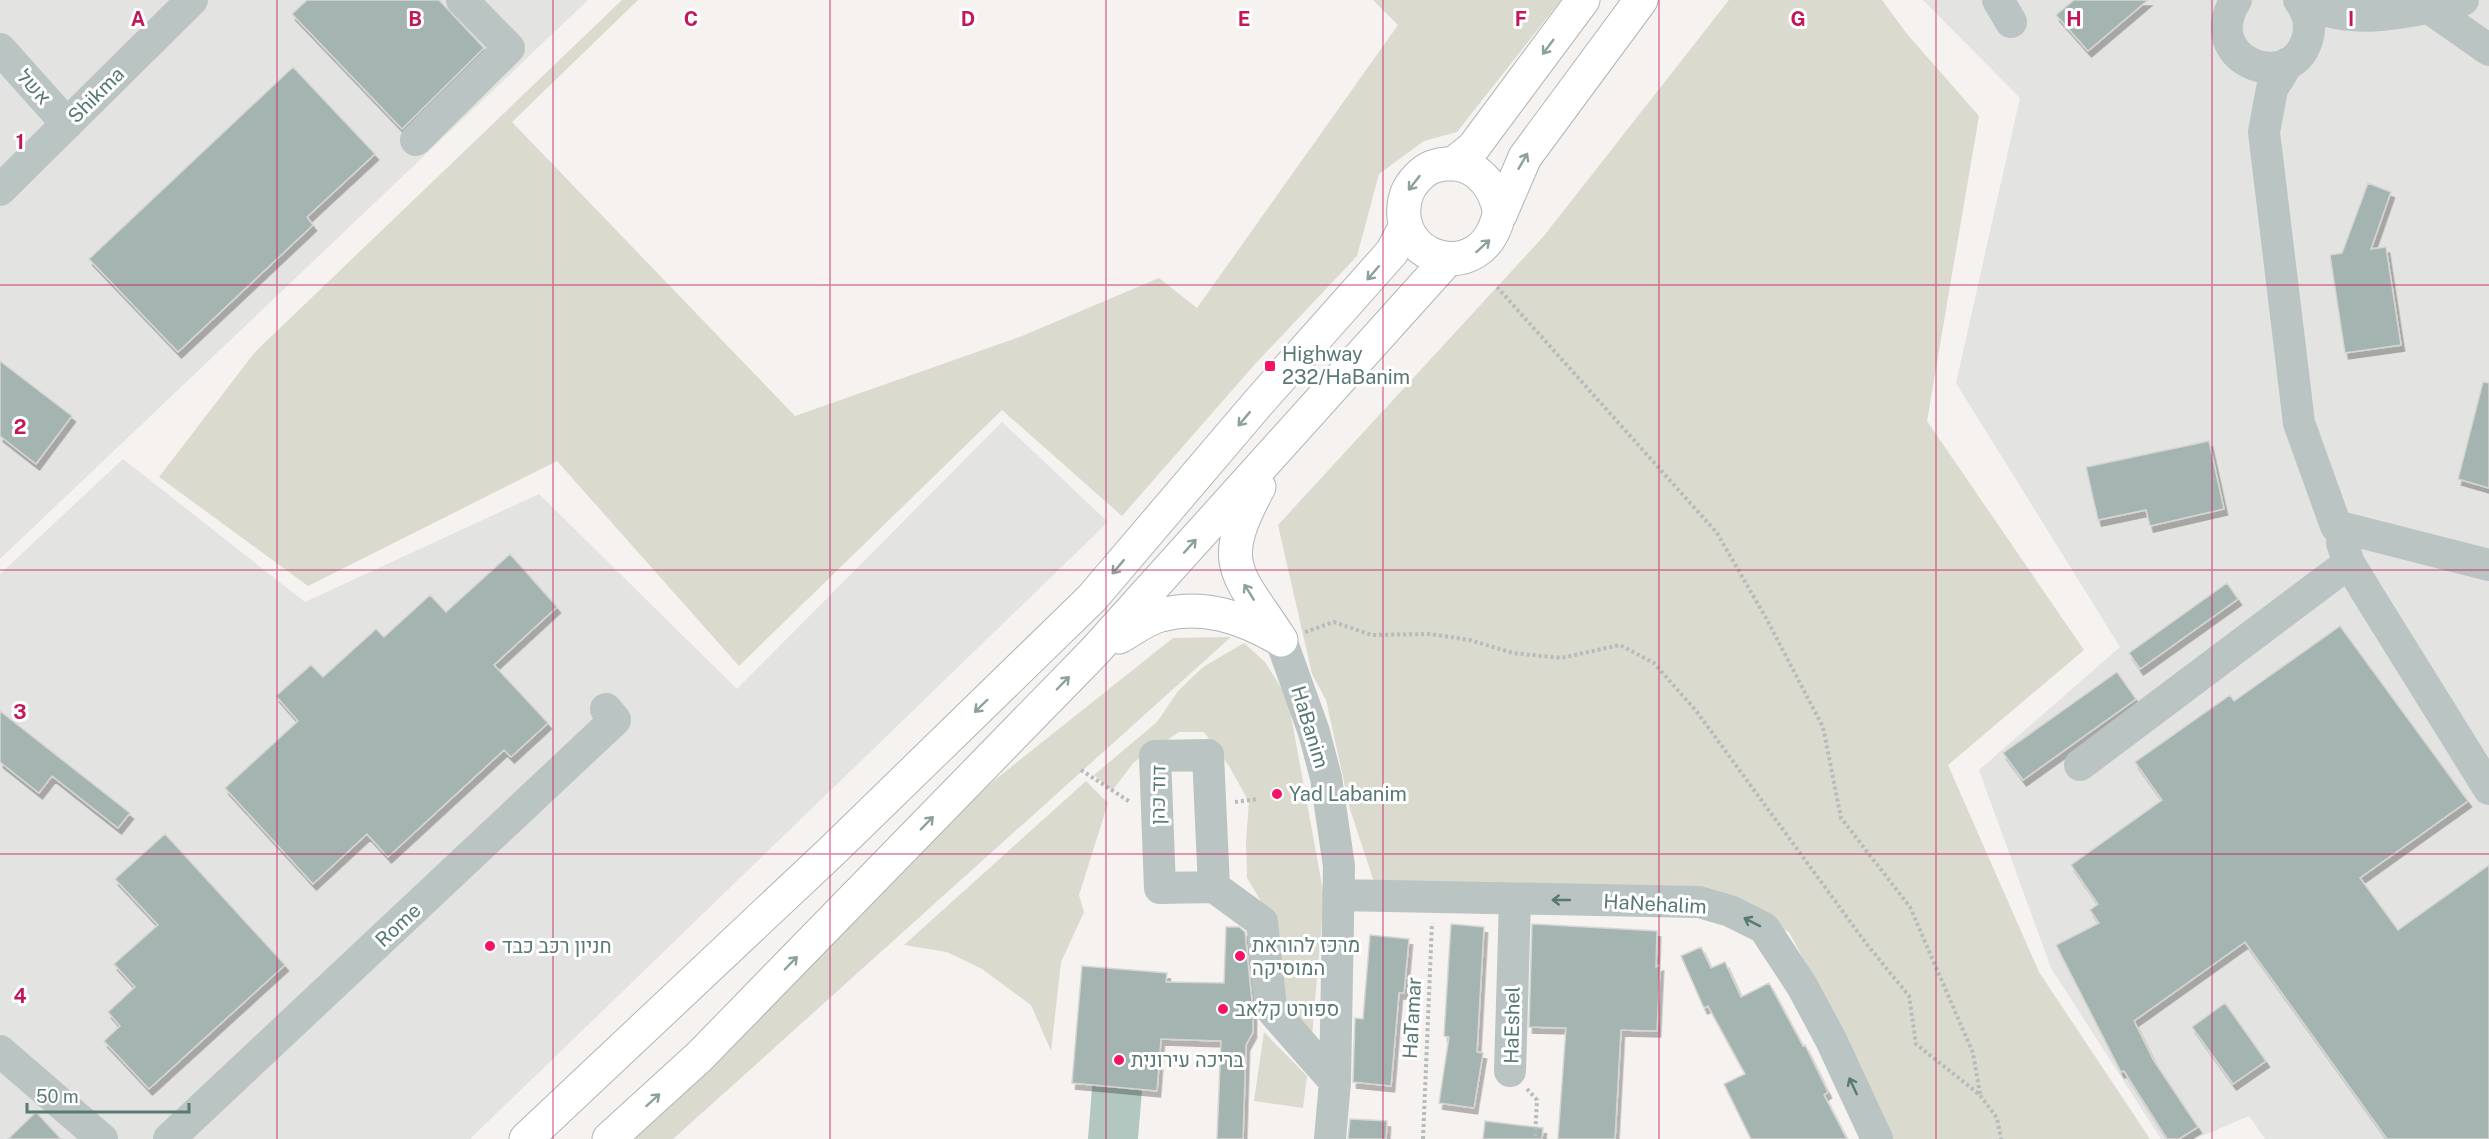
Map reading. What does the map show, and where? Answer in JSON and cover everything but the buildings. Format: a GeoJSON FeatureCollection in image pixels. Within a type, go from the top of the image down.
{"type":"FeatureCollection","features":[{"type":"Feature","properties":{"kind":"main road"},"geometry":{"type":"LineString","coordinates":[[1453,164],[1473,148],[1583,0]]}},
{"type":"Feature","properties":{"kind":"main road"},"geometry":{"type":"LineString","coordinates":[[1500,215],[1497,197],[1490,183],[1479,172],[1464,165],[1432,167],[1412,184],[1404,204],[1409,235],[1419,247],[1433,256],[1448,259],[1465,258],[1489,242],[1525,157],[1641,0]]}},
{"type":"Feature","properties":{"kind":"main road"},"geometry":{"type":"LineString","coordinates":[[526,1139],[833,850],[1092,598],[1258,403],[1392,252],[1406,225]]}},
{"type":"Feature","properties":{"kind":"main road"},"geometry":{"type":"LineString","coordinates":[[609,1139],[700,1056],[1094,652],[1448,259]]}},
{"type":"Feature","properties":{"kind":"main road"},"geometry":{"type":"LineString","coordinates":[[1280,446],[1240,521],[1234,544],[1236,567],[1246,589],[1281,640]]}},
{"type":"Feature","properties":{"kind":"main road"},"geometry":{"type":"LineString","coordinates":[[1094,652],[1159,615],[1203,611],[1224,613],[1281,640]]}},
{"type":"Feature","properties":{"kind":"street","name":"Shikma"},"geometry":{"type":"LineString","coordinates":[[0,190],[192,0]]}},
{"type":"Feature","properties":{"kind":"street"},"geometry":{"type":"LineString","coordinates":[[416,140],[509,48],[462,0]]}},
{"type":"Feature","properties":{"kind":"street"},"geometry":{"type":"LineString","coordinates":[[2300,0],[2329,12],[2374,15],[2429,8],[2463,0]]}},
{"type":"Feature","properties":{"kind":"street"},"geometry":{"type":"LineString","coordinates":[[2264,132],[2272,88],[2297,52],[2309,19],[2300,0]]}},
{"type":"Feature","properties":{"kind":"street"},"geometry":{"type":"LineString","coordinates":[[2429,8],[2489,50]]}},
{"type":"Feature","properties":{"kind":"street"},"geometry":{"type":"LineString","coordinates":[[2230,20],[2247,63],[2260,68],[2275,68],[2297,52],[2374,15]]}},
{"type":"Feature","properties":{"kind":"street"},"geometry":{"type":"LineString","coordinates":[[2230,20],[2264,132],[2299,423],[2349,563],[2489,789]]}},
{"type":"Feature","properties":{"kind":"street","name":"אשל"},"geometry":{"type":"LineString","coordinates":[[0,49],[67,124]]}},
{"type":"Feature","properties":{"kind":"street"},"geometry":{"type":"LineString","coordinates":[[2336,526],[2489,565]]}},
{"type":"Feature","properties":{"kind":"street"},"geometry":{"type":"LineString","coordinates":[[2080,765],[2349,563]]}},
{"type":"Feature","properties":{"kind":"street","name":"HaBanim"},"geometry":{"type":"LineString","coordinates":[[1281,640],[1314,732],[1326,778],[1339,866],[1335,1082],[1330,1139]]}},
{"type":"Feature","properties":{"kind":"street","name":"Rome"},"geometry":{"type":"LineString","coordinates":[[169,1139],[615,720],[606,709]]}},
{"type":"Feature","properties":{"kind":"street"},"geometry":{"type":"LineString","coordinates":[[1214,887],[1262,922],[1271,1009],[1335,1082]]}},
{"type":"Feature","properties":{"kind":"street","name":"HaNehalim"},"geometry":{"type":"LineString","coordinates":[[1338,894],[1515,900],[1699,902],[1731,911],[1764,928],[1802,986],[1832,1040],[1877,1139]]}},
{"type":"Feature","properties":{"kind":"street","name":"HaEshel"},"geometry":{"type":"LineString","coordinates":[[1510,1071],[1515,900]]}},
{"type":"Feature","properties":{"kind":"street"},"geometry":{"type":"LineString","coordinates":[[0,1050],[102,1139]]}},
{"type":"Feature","properties":{"kind":"path"},"geometry":{"type":"LineString","coordinates":[[1497,287],[1717,533],[1766,618],[1823,727],[1840,818],[1910,907],[1973,1053],[1980,1095]]}},
{"type":"Feature","properties":{"kind":"path"},"geometry":{"type":"LineString","coordinates":[[1281,640],[1334,622],[1371,635],[1430,634],[1470,640],[1513,653],[1560,658],[1620,645],[1654,663],[1697,712],[1864,942],[1909,996],[1916,1044],[1980,1095],[1997,1118],[2001,1139]]}},
{"type":"Feature","properties":{"kind":"path"},"geometry":{"type":"LineString","coordinates":[[1081,770],[1140,808]]}},
{"type":"Feature","properties":{"kind":"path","name":"HaTamar"},"geometry":{"type":"LineString","coordinates":[[1423,1139],[1433,898]]}},
{"type":"Feature","properties":{"kind":"path","name":"HaEshel"},"geometry":{"type":"LineString","coordinates":[[1510,1071],[1537,1100],[1535,1139]]}},
{"type":"Feature","properties":{"kind":"shaded area"},"geometry":{"type":"Polygon","coordinates":[[[0,0],[588,0],[0,559],[0,0]]]}},
{"type":"Feature","properties":{"kind":"shaded area"},"geometry":{"type":"Polygon","coordinates":[[[622,0],[638,0],[512,122],[795,416],[1022,336],[1159,278],[1197,308],[1398,25],[1373,0],[1561,0],[1457,132],[1424,141],[1379,174],[1357,256],[1256,363],[1122,516],[1002,410],[739,666],[557,461],[308,586],[159,477],[255,352],[622,0]]]}},
{"type":"Feature","properties":{"kind":"shaded area"},"geometry":{"type":"Polygon","coordinates":[[[1729,0],[1882,0],[1907,34],[1979,116],[1927,421],[2084,650],[1948,765],[2039,972],[2150,1139],[1893,1139],[1859,1063],[1789,932],[1701,889],[1374,882],[1350,809],[1326,700],[1312,674],[1278,525],[1543,237],[1729,0]]]}},
{"type":"Feature","properties":{"kind":"shaded area"},"geometry":{"type":"Polygon","coordinates":[[[1923,0],[2489,0],[2489,1139],[2265,1139],[2249,1116],[2195,1139],[2161,1139],[2051,968],[1979,770],[2120,647],[1956,383],[2020,98],[1923,0]]]}},
{"type":"Feature","properties":{"kind":"shaded area"},"geometry":{"type":"Polygon","coordinates":[[[1002,422],[1108,522],[470,1139],[0,1139],[0,574],[123,459],[305,602],[539,494],[737,689],[1002,422]]]}},
{"type":"Feature","properties":{"kind":"shaded area"},"geometry":{"type":"Polygon","coordinates":[[[1231,637],[673,1139],[607,1139],[991,783],[1173,638],[1231,637]]]}},
{"type":"Feature","properties":{"kind":"shaded area"},"geometry":{"type":"Polygon","coordinates":[[[1244,643],[1265,662],[1288,699],[1324,896],[1312,1037],[1286,1021],[1274,923],[1247,878],[1246,840],[1249,802],[1229,766],[1204,732],[1179,732],[1134,762],[1112,791],[1094,775],[1157,722],[1178,691],[1203,667],[1244,643]]]}},
{"type":"Feature","properties":{"kind":"shaded area"},"geometry":{"type":"Polygon","coordinates":[[[1086,781],[1108,803],[1079,895],[1084,912],[1061,962],[1051,1051],[1031,1005],[982,969],[947,952],[904,945],[1086,781]]]}},
{"type":"Feature","properties":{"kind":"shaded area","name":"בריכה עירונית"},"geometry":{"type":"Polygon","coordinates":[[[1101,976],[1151,980],[1138,1139],[1088,1139],[1101,976]]]}},
{"type":"Feature","properties":{"kind":"shaded area"},"geometry":{"type":"Polygon","coordinates":[[[1264,1032],[1307,1076],[1303,1108],[1254,1101],[1264,1032]]]}},
{"type":"Feature","properties":{"kind":"place","name":"Highway 232/HaBanim"},"geometry":{"type":"Point","coordinates":[1270,366]}},
{"type":"Feature","properties":{"kind":"place","name":"Yad Labanim"},"geometry":{"type":"Point","coordinates":[1277,794]}},
{"type":"Feature","properties":{"kind":"place","name":"חניון רכב כבד"},"geometry":{"type":"Point","coordinates":[490,946]}},
{"type":"Feature","properties":{"kind":"place","name":"מרכז להוראת המוסיקה"},"geometry":{"type":"Point","coordinates":[1240,956]}},
{"type":"Feature","properties":{"kind":"place","name":"ספורט קלאב"},"geometry":{"type":"Point","coordinates":[1223,1009]}},
{"type":"Feature","properties":{"kind":"place","name":"בריכה עירונית"},"geometry":{"type":"Point","coordinates":[1119,1060]}}]}
